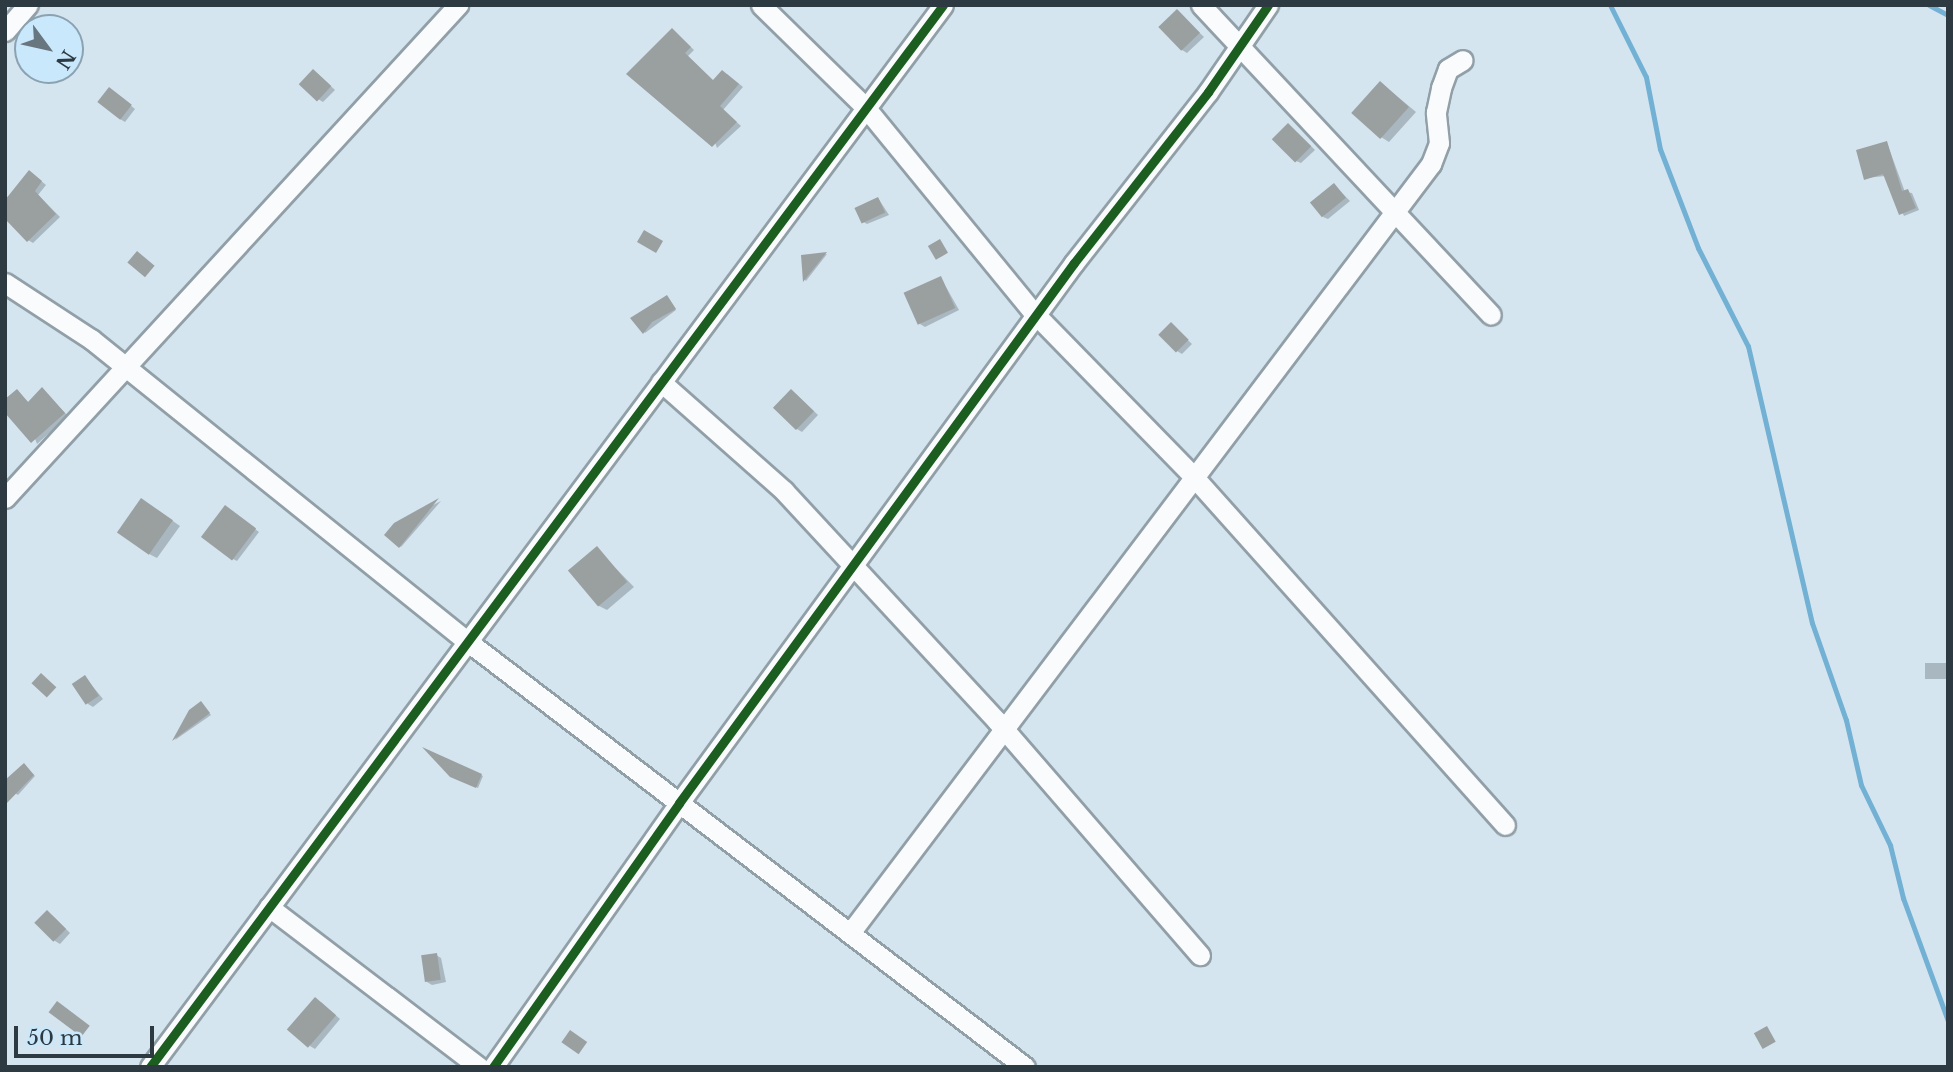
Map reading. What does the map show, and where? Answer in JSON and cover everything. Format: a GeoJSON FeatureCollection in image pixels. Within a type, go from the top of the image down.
{"type":"FeatureCollection","features":[{"type":"Feature","properties":{"kind":"street"},"geometry":{"type":"LineString","coordinates":[[5,31],[28,5]]}},
{"type":"Feature","properties":{"kind":"street"},"geometry":{"type":"LineString","coordinates":[[5,498],[458,5]]}},
{"type":"Feature","properties":{"kind":"street"},"geometry":{"type":"LineString","coordinates":[[761,5],[866,108],[1037,315],[1194,478],[1505,825]]}},
{"type":"Feature","properties":{"kind":"street"},"geometry":{"type":"LineString","coordinates":[[150,1067],[943,5]]}},
{"type":"Feature","properties":{"kind":"street"},"geometry":{"type":"LineString","coordinates":[[1202,5],[1491,315]]}},
{"type":"Feature","properties":{"kind":"street"},"geometry":{"type":"LineString","coordinates":[[493,1067],[679,803],[1037,315],[1240,47],[1268,5]]}},
{"type":"Feature","properties":{"kind":"street"},"geometry":{"type":"LineString","coordinates":[[850,933],[1431,164],[1439,143],[1436,112],[1441,88],[1448,69],[1463,60]]}},
{"type":"Feature","properties":{"kind":"street"},"geometry":{"type":"LineString","coordinates":[[5,284],[91,339],[467,641],[1026,1067]]}},
{"type":"Feature","properties":{"kind":"street"},"geometry":{"type":"LineString","coordinates":[[661,382],[784,491],[1003,729],[1200,955]]}},
{"type":"Feature","properties":{"kind":"street"},"geometry":{"type":"LineString","coordinates":[[269,907],[479,1067]]}},
{"type":"Feature","properties":{"kind":"building"},"geometry":{"type":"Polygon","coordinates":[[[1177,9],[1200,33],[1181,51],[1158,27],[1177,9]]]}},
{"type":"Feature","properties":{"kind":"building"},"geometry":{"type":"Polygon","coordinates":[[[672,28],[691,47],[685,53],[713,80],[722,70],[739,84],[720,106],[737,122],[712,147],[626,74],[672,28]]]}},
{"type":"Feature","properties":{"kind":"building"},"geometry":{"type":"Polygon","coordinates":[[[313,69],[331,86],[317,101],[299,84],[313,69]]]}},
{"type":"Feature","properties":{"kind":"building"},"geometry":{"type":"Polygon","coordinates":[[[1380,81],[1409,107],[1380,139],[1351,113],[1380,81]]]}},
{"type":"Feature","properties":{"kind":"building"},"geometry":{"type":"Polygon","coordinates":[[[109,87],[132,105],[120,120],[97,102],[109,87]]]}},
{"type":"Feature","properties":{"kind":"building"},"geometry":{"type":"Polygon","coordinates":[[[1288,123],[1311,146],[1295,163],[1272,139],[1288,123]]]}},
{"type":"Feature","properties":{"kind":"building"},"geometry":{"type":"Polygon","coordinates":[[[1887,141],[1902,191],[1908,189],[1916,208],[1899,215],[1883,174],[1864,180],[1856,150],[1887,141]]]}},
{"type":"Feature","properties":{"kind":"building"},"geometry":{"type":"Polygon","coordinates":[[[29,170],[42,181],[35,191],[56,214],[27,242],[5,219],[5,200],[29,170]]]}},
{"type":"Feature","properties":{"kind":"building"},"geometry":{"type":"Polygon","coordinates":[[[1334,183],[1346,198],[1322,217],[1310,203],[1334,183]]]}},
{"type":"Feature","properties":{"kind":"building"},"geometry":{"type":"Polygon","coordinates":[[[878,197],[885,212],[862,223],[854,208],[878,197]]]}},
{"type":"Feature","properties":{"kind":"building"},"geometry":{"type":"Polygon","coordinates":[[[644,230],[663,241],[656,253],[637,242],[644,230]]]}},
{"type":"Feature","properties":{"kind":"building"},"geometry":{"type":"Polygon","coordinates":[[[940,239],[948,253],[936,260],[928,246],[940,239]]]}},
{"type":"Feature","properties":{"kind":"building"},"geometry":{"type":"Polygon","coordinates":[[[137,251],[155,266],[145,277],[127,262],[137,251]]]}},
{"type":"Feature","properties":{"kind":"building"},"geometry":{"type":"Polygon","coordinates":[[[827,252],[803,282],[801,255],[827,252]]]}},
{"type":"Feature","properties":{"kind":"building"},"geometry":{"type":"Polygon","coordinates":[[[941,276],[955,308],[918,325],[904,293],[941,276]]]}},
{"type":"Feature","properties":{"kind":"building"},"geometry":{"type":"Polygon","coordinates":[[[667,295],[676,309],[652,322],[643,334],[630,318],[667,295]]]}},
{"type":"Feature","properties":{"kind":"building"},"geometry":{"type":"Polygon","coordinates":[[[1171,322],[1189,340],[1176,352],[1158,335],[1171,322]]]}},
{"type":"Feature","properties":{"kind":"building"},"geometry":{"type":"Polygon","coordinates":[[[42,387],[65,413],[31,443],[5,413],[5,399],[17,389],[28,402],[42,387]]]}},
{"type":"Feature","properties":{"kind":"building"},"geometry":{"type":"Polygon","coordinates":[[[791,389],[814,411],[796,430],[773,408],[791,389]]]}},
{"type":"Feature","properties":{"kind":"building"},"geometry":{"type":"Polygon","coordinates":[[[141,498],[173,520],[149,555],[117,532],[141,498]]]}},
{"type":"Feature","properties":{"kind":"building"},"geometry":{"type":"Polygon","coordinates":[[[439,498],[399,548],[384,535],[394,523],[439,498]]]}},
{"type":"Feature","properties":{"kind":"building"},"geometry":{"type":"Polygon","coordinates":[[[225,505],[256,528],[232,560],[201,537],[225,505]]]}},
{"type":"Feature","properties":{"kind":"building"},"geometry":{"type":"Polygon","coordinates":[[[597,546],[627,582],[598,606],[568,570],[597,546]]]}},
{"type":"Feature","properties":{"kind":"building"},"geometry":{"type":"Polygon","coordinates":[[[41,673],[56,687],[47,698],[31,683],[41,673]]]}},
{"type":"Feature","properties":{"kind":"building"},"geometry":{"type":"Polygon","coordinates":[[[85,675],[99,696],[86,705],[72,684],[85,675]]]}},
{"type":"Feature","properties":{"kind":"building"},"geometry":{"type":"Polygon","coordinates":[[[201,701],[210,713],[172,741],[189,710],[201,701]]]}},
{"type":"Feature","properties":{"kind":"building"},"geometry":{"type":"Polygon","coordinates":[[[422,747],[482,774],[476,788],[450,777],[422,747]]]}},
{"type":"Feature","properties":{"kind":"building"},"geometry":{"type":"Polygon","coordinates":[[[24,763],[34,775],[5,805],[5,780],[24,763]]]}},
{"type":"Feature","properties":{"kind":"building"},"geometry":{"type":"Polygon","coordinates":[[[47,910],[66,929],[53,942],[34,923],[47,910]]]}},
{"type":"Feature","properties":{"kind":"building"},"geometry":{"type":"Polygon","coordinates":[[[437,953],[441,980],[425,982],[421,955],[437,953]]]}},
{"type":"Feature","properties":{"kind":"building"},"geometry":{"type":"Polygon","coordinates":[[[315,997],[336,1015],[308,1048],[287,1029],[315,997]]]}},
{"type":"Feature","properties":{"kind":"building"},"geometry":{"type":"Polygon","coordinates":[[[57,1001],[90,1026],[81,1037],[49,1012],[57,1001]]]}},
{"type":"Feature","properties":{"kind":"building"},"geometry":{"type":"Polygon","coordinates":[[[1767,1026],[1776,1042],[1763,1049],[1754,1033],[1767,1026]]]}},
{"type":"Feature","properties":{"kind":"building"},"geometry":{"type":"Polygon","coordinates":[[[570,1030],[587,1042],[579,1054],[561,1042],[570,1030]]]}},
{"type":"Feature","properties":{"kind":"waterway"},"geometry":{"type":"LineString","coordinates":[[1610,5],[1646,77],[1660,149],[1698,248],[1748,346],[1812,623],[1846,720],[1861,785],[1890,845],[1903,898],[1948,1021]]}},
{"type":"Feature","properties":{"kind":"waterway"},"geometry":{"type":"LineString","coordinates":[[1929,5],[1948,15]]}},
{"type":"Feature","properties":{"kind":"cycle path"},"geometry":{"type":"LineString","coordinates":[[150,1067],[943,5]]}},
{"type":"Feature","properties":{"kind":"cycle path"},"geometry":{"type":"LineString","coordinates":[[493,1067],[679,803],[1074,263],[1208,92],[1268,5]]}}]}
